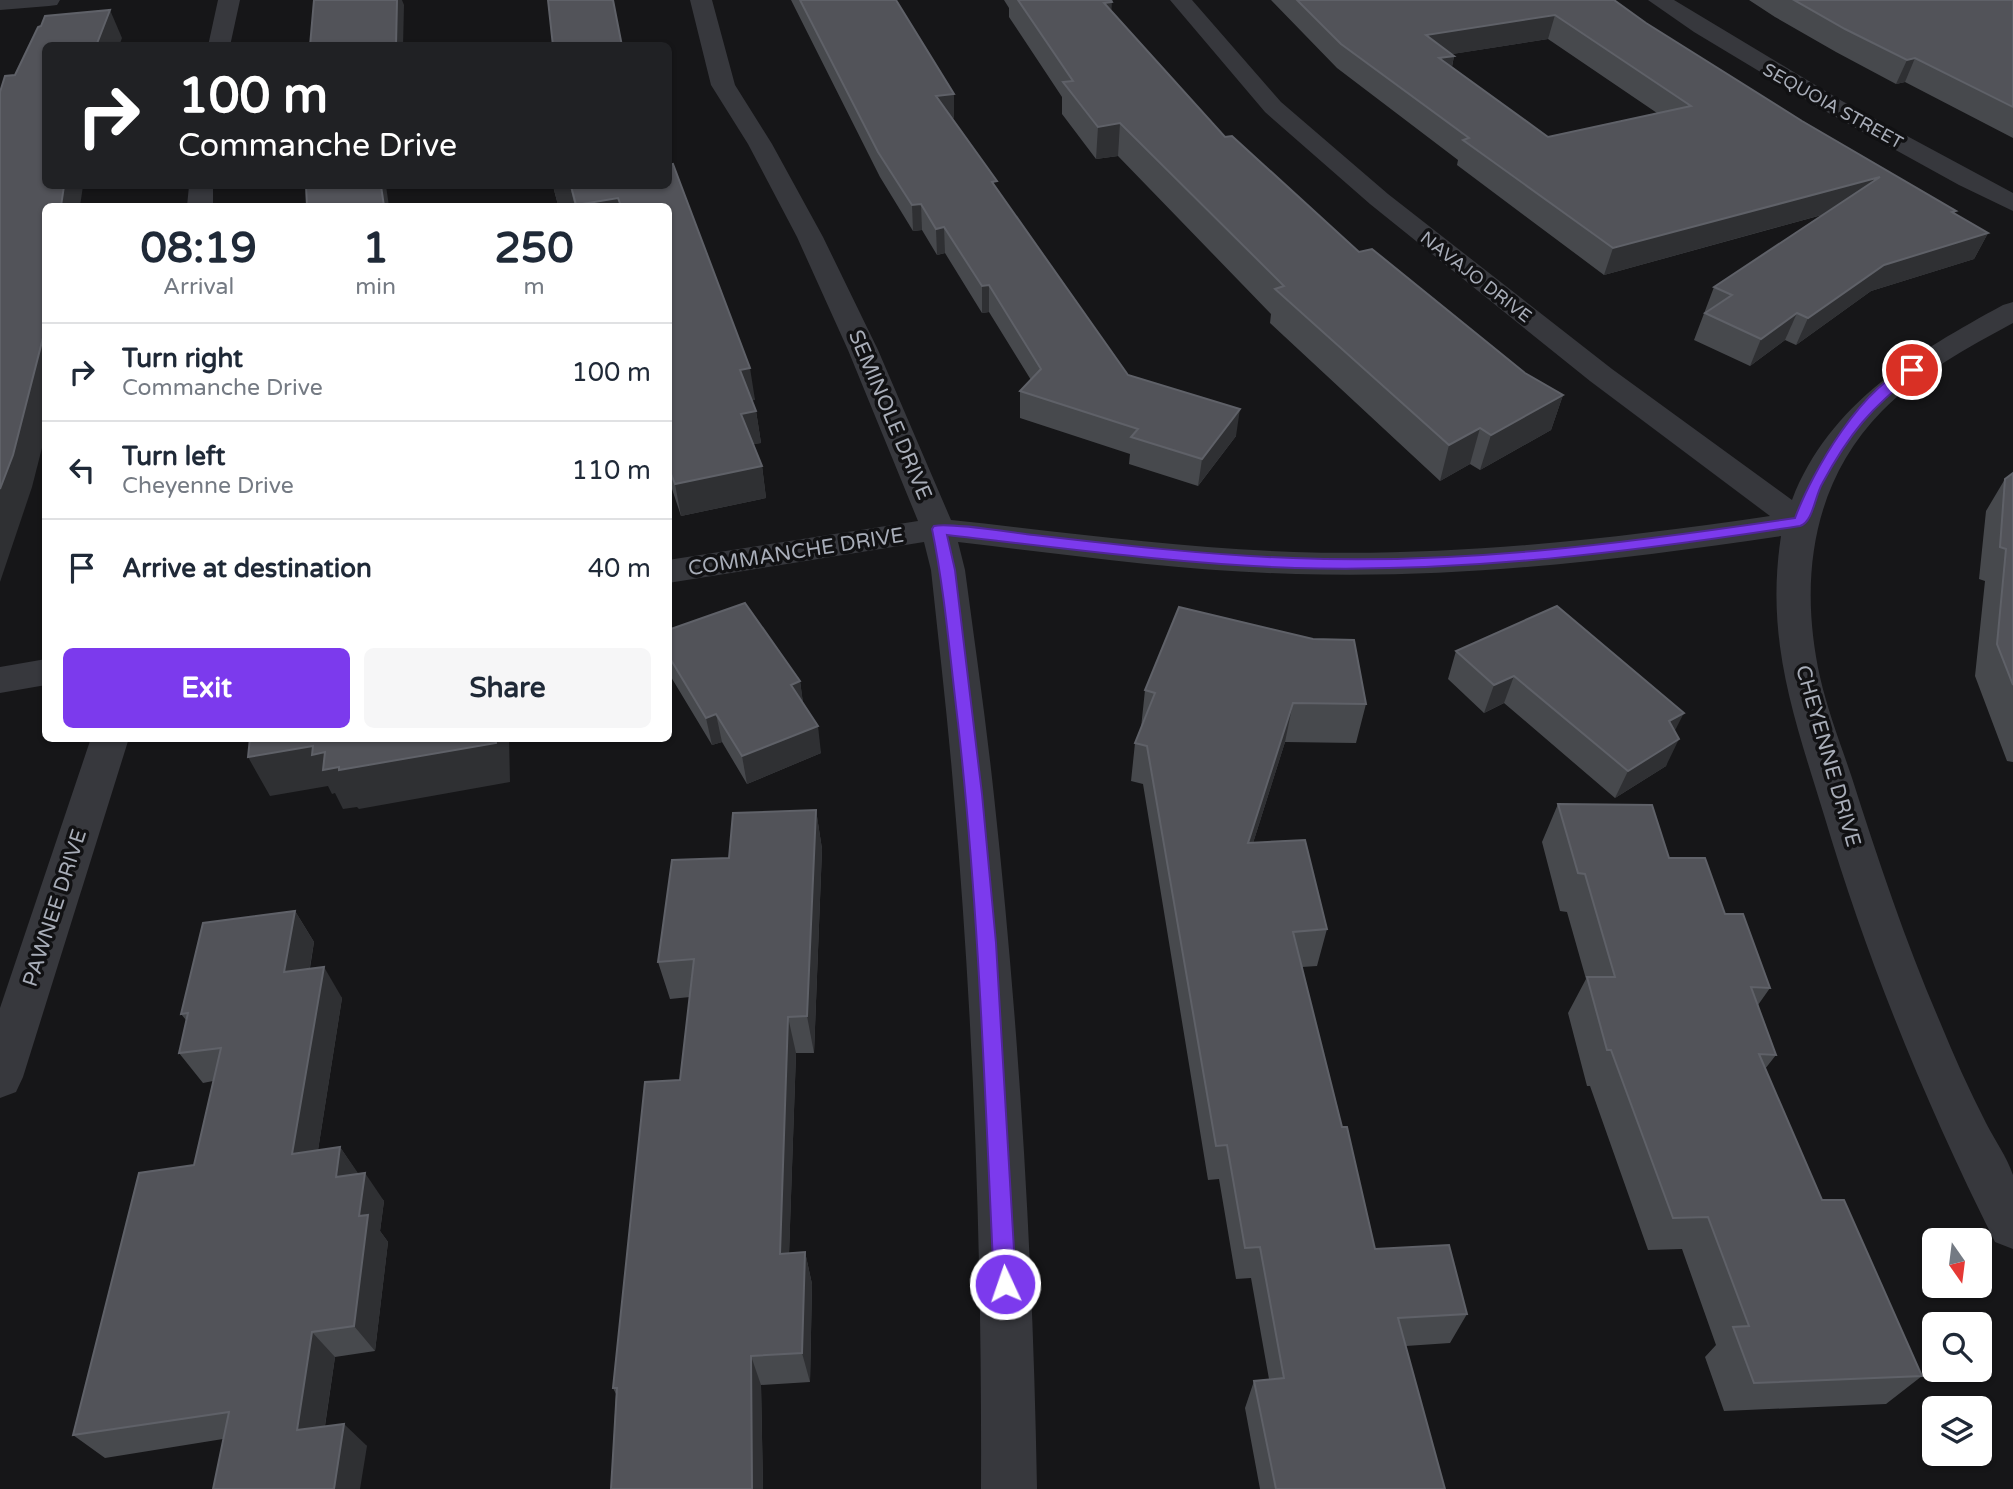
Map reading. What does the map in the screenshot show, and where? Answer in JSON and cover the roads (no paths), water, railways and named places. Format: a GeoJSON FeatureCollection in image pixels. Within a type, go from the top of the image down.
{"type":"FeatureCollection","features":[{"type":"Feature","properties":{"kind":"street"},"geometry":{"type":"LineString","coordinates":[[0,4],[49,0]]}},
{"type":"Feature","properties":{"kind":"street"},"geometry":{"type":"LineString","coordinates":[[220,42],[229,0]]}},
{"type":"Feature","properties":{"kind":"street","name":"SEMINOLE DRIVE"},"geometry":{"type":"LineString","coordinates":[[701,0],[723,85],[760,144],[810,237],[863,350],[939,529],[947,570],[974,794],[987,943],[1008,1336],[1009,1489]]}},
{"type":"Feature","properties":{"kind":"street","name":"NAVAJO DRIVE"},"geometry":{"type":"LineString","coordinates":[[1181,0],[1273,107],[1379,199],[1601,375],[1800,522]]}},
{"type":"Feature","properties":{"kind":"street","name":"SEQUOIA STREET"},"geometry":{"type":"LineString","coordinates":[[1659,0],[1836,109],[2013,203]]}},
{"type":"Feature","properties":{"kind":"street","name":"CHEYENNE DRIVE"},"geometry":{"type":"LineString","coordinates":[[2013,311],[1927,359],[1881,393],[1839,440],[1812,490],[1800,522],[1793,594],[1802,677],[1861,873],[1902,988],[1992,1187],[2013,1225]]}},
{"type":"Feature","properties":{"kind":"street","name":"COMMANCHE DRIVE"},"geometry":{"type":"LineString","coordinates":[[672,571],[939,529],[1179,556],[1295,563],[1410,563],[1511,559],[1632,547],[1800,522]]}},
{"type":"Feature","properties":{"kind":"street"},"geometry":{"type":"LineString","coordinates":[[0,680],[42,673]]}},
{"type":"Feature","properties":{"kind":"street","name":"PAWNEE DRIVE"},"geometry":{"type":"LineString","coordinates":[[0,1077],[109,742]]}}]}
